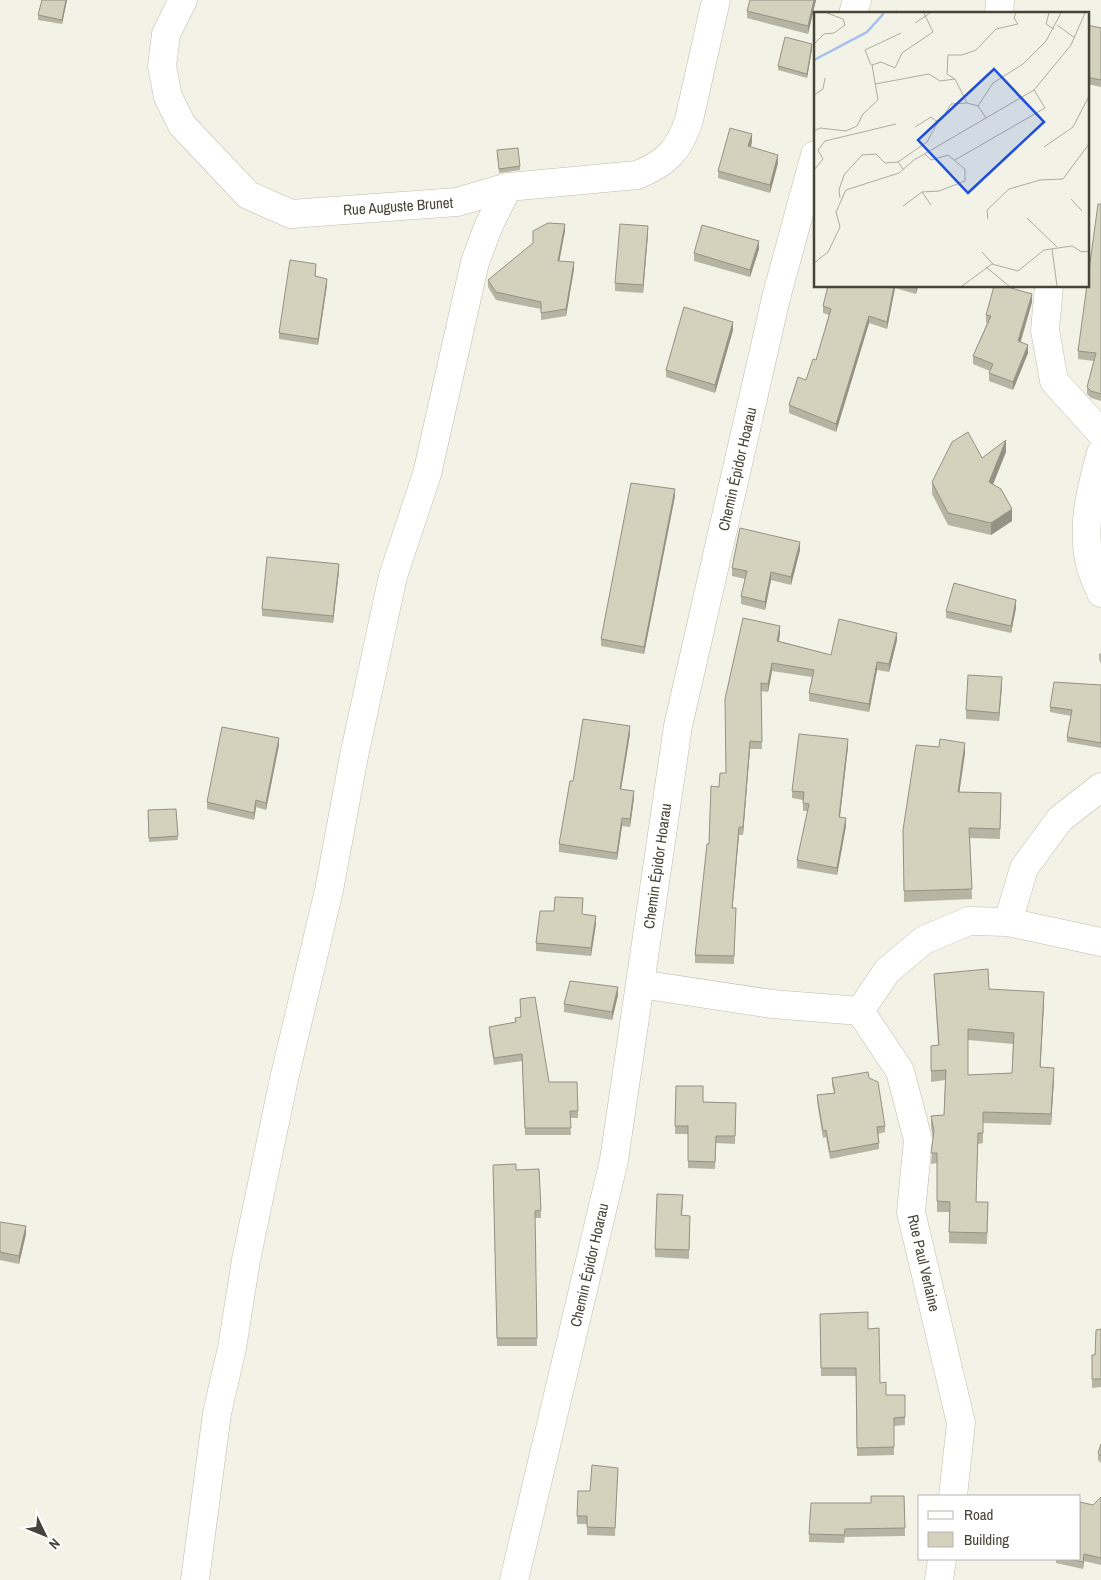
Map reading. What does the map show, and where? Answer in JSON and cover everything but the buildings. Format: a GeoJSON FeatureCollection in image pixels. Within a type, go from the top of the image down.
{"type":"FeatureCollection","features":[{"type":"Feature","properties":{"kind":"street","name":"Rue Auguste Brunet"},"geometry":{"type":"LineString","coordinates":[[183,0],[166,34],[162,66],[168,97],[182,125],[248,195],[291,214],[457,202],[508,187],[637,174],[656,167],[671,155],[683,139],[716,0]]}},
{"type":"Feature","properties":{"kind":"street","name":"Chemin Épidor Hoarau"},"geometry":{"type":"LineString","coordinates":[[514,1580],[614,1160],[678,726],[776,298],[814,159]]}},
{"type":"Feature","properties":{"kind":"street"},"geometry":{"type":"LineString","coordinates":[[194,1580],[217,1413],[232,1348],[246,1260],[284,1079],[329,890],[354,756],[392,576],[427,474],[475,262],[489,225],[508,187]]}},
{"type":"Feature","properties":{"kind":"street"},"geometry":{"type":"LineString","coordinates":[[1049,288],[1045,330],[1054,381],[1101,433]]}},
{"type":"Feature","properties":{"kind":"street"},"geometry":{"type":"LineString","coordinates":[[1101,452],[1091,487],[1085,526],[1090,564],[1101,592]]}},
{"type":"Feature","properties":{"kind":"street"},"geometry":{"type":"LineString","coordinates":[[1008,922],[1024,868],[1060,819],[1101,787]]}},
{"type":"Feature","properties":{"kind":"street"},"geometry":{"type":"LineString","coordinates":[[640,984],[772,1004],[860,1011],[887,971],[924,940],[969,921],[1008,922],[1101,942]]}},
{"type":"Feature","properties":{"kind":"street","name":"Rue Paul Verlaine"},"geometry":{"type":"LineString","coordinates":[[860,1011],[900,1071],[918,1140],[911,1212],[961,1423],[953,1495]]}},
{"type":"Feature","properties":{"kind":"street"},"geometry":{"type":"LineString","coordinates":[[938,1580],[942,1560]]}}]}
